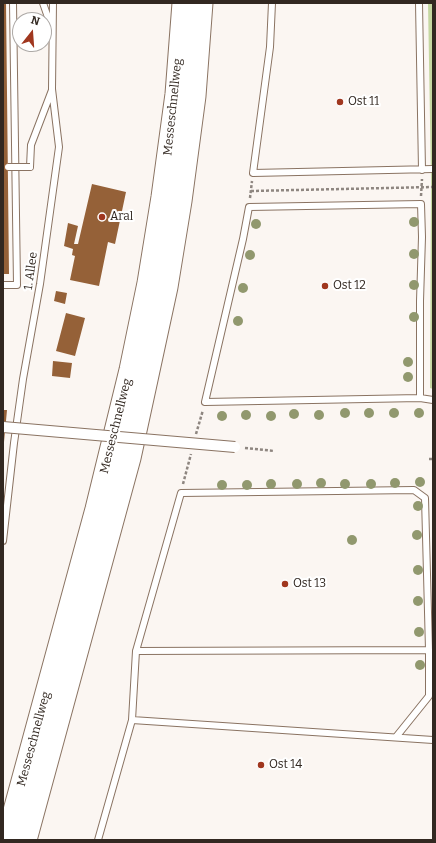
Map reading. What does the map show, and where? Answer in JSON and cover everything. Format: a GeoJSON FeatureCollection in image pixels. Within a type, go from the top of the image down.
{"type":"FeatureCollection","features":[{"type":"Feature","properties":{"kind":"highway","name":"Messeschnellweg"},"geometry":{"type":"LineString","coordinates":[[6,840],[94,517],[135,348],[148,283],[162,197],[176,94],[183,3]]}},
{"type":"Feature","properties":{"kind":"highway","name":"Messeschnellweg"},"geometry":{"type":"LineString","coordinates":[[26,840],[130,458],[167,287],[182,201],[195,96],[202,3]]}},
{"type":"Feature","properties":{"kind":"street"},"geometry":{"type":"LineString","coordinates":[[3,427],[234,447]]}},
{"type":"Feature","properties":{"kind":"lane"},"geometry":{"type":"LineString","coordinates":[[3,285],[17,285],[12,3]]}},
{"type":"Feature","properties":{"kind":"lane","name":"1. Allee"},"geometry":{"type":"LineString","coordinates":[[52,30],[53,3]]}},
{"type":"Feature","properties":{"kind":"lane"},"geometry":{"type":"LineString","coordinates":[[272,3],[270,47],[253,173],[433,170]]}},
{"type":"Feature","properties":{"kind":"lane"},"geometry":{"type":"LineString","coordinates":[[419,3],[422,170]]}},
{"type":"Feature","properties":{"kind":"lane","name":"1. Allee"},"geometry":{"type":"LineString","coordinates":[[3,541],[23,379],[40,284],[59,147],[52,89],[52,52]]}},
{"type":"Feature","properties":{"kind":"lane"},"geometry":{"type":"LineString","coordinates":[[8,167],[30,167],[30,145],[52,89]]}},
{"type":"Feature","properties":{"kind":"lane"},"geometry":{"type":"LineString","coordinates":[[420,398],[421,204],[249,206],[243,239],[205,402],[384,398],[420,398],[433,400]]}},
{"type":"Feature","properties":{"kind":"lane"},"geometry":{"type":"LineString","coordinates":[[98,840],[132,720],[136,651],[181,493],[414,490],[425,498],[431,696],[396,737]]}},
{"type":"Feature","properties":{"kind":"lane"},"geometry":{"type":"LineString","coordinates":[[136,651],[429,650]]}},
{"type":"Feature","properties":{"kind":"lane"},"geometry":{"type":"LineString","coordinates":[[132,720],[433,740]]}},
{"type":"Feature","properties":{"kind":"path"},"geometry":{"type":"LineString","coordinates":[[421,204],[422,170]]}},
{"type":"Feature","properties":{"kind":"path"},"geometry":{"type":"LineString","coordinates":[[249,206],[253,173]]}},
{"type":"Feature","properties":{"kind":"path"},"geometry":{"type":"LineString","coordinates":[[251,190],[433,187]]}},
{"type":"Feature","properties":{"kind":"path"},"geometry":{"type":"LineString","coordinates":[[234,447],[274,451]]}},
{"type":"Feature","properties":{"kind":"green space"},"geometry":{"type":"Polygon","coordinates":[[[428,3],[433,3],[433,389],[430,388],[431,180],[428,3]]]}},
{"type":"Feature","properties":{"kind":"building"},"geometry":{"type":"Polygon","coordinates":[[[3,3],[6,3],[9,274],[3,274],[3,3]]]}},
{"type":"Feature","properties":{"kind":"building"},"geometry":{"type":"Polygon","coordinates":[[[92,184],[126,192],[115,244],[108,242],[99,286],[70,280],[75,256],[72,255],[73,249],[64,246],[68,223],[78,226],[74,244],[78,244],[92,184]]]}},
{"type":"Feature","properties":{"kind":"building"},"geometry":{"type":"Polygon","coordinates":[[[56,291],[67,293],[65,304],[54,301],[56,291]]]}},
{"type":"Feature","properties":{"kind":"building"},"geometry":{"type":"Polygon","coordinates":[[[66,313],[85,318],[75,356],[56,351],[66,313]]]}},
{"type":"Feature","properties":{"kind":"building"},"geometry":{"type":"Polygon","coordinates":[[[53,361],[72,363],[70,378],[52,376],[53,361]]]}},
{"type":"Feature","properties":{"kind":"building"},"geometry":{"type":"Polygon","coordinates":[[[3,410],[7,410],[4,442],[3,442],[3,410]]]}},
{"type":"Feature","properties":{"kind":"place","name":"Ost 11"},"geometry":{"type":"Point","coordinates":[340,102]}},
{"type":"Feature","properties":{"kind":"place","name":"Aral"},"geometry":{"type":"Point","coordinates":[102,217]}},
{"type":"Feature","properties":{"kind":"place","name":"Ost 12"},"geometry":{"type":"Point","coordinates":[325,286]}},
{"type":"Feature","properties":{"kind":"place","name":"Ost 13"},"geometry":{"type":"Point","coordinates":[285,584]}},
{"type":"Feature","properties":{"kind":"place","name":"Ost 14"},"geometry":{"type":"Point","coordinates":[261,765]}}]}
